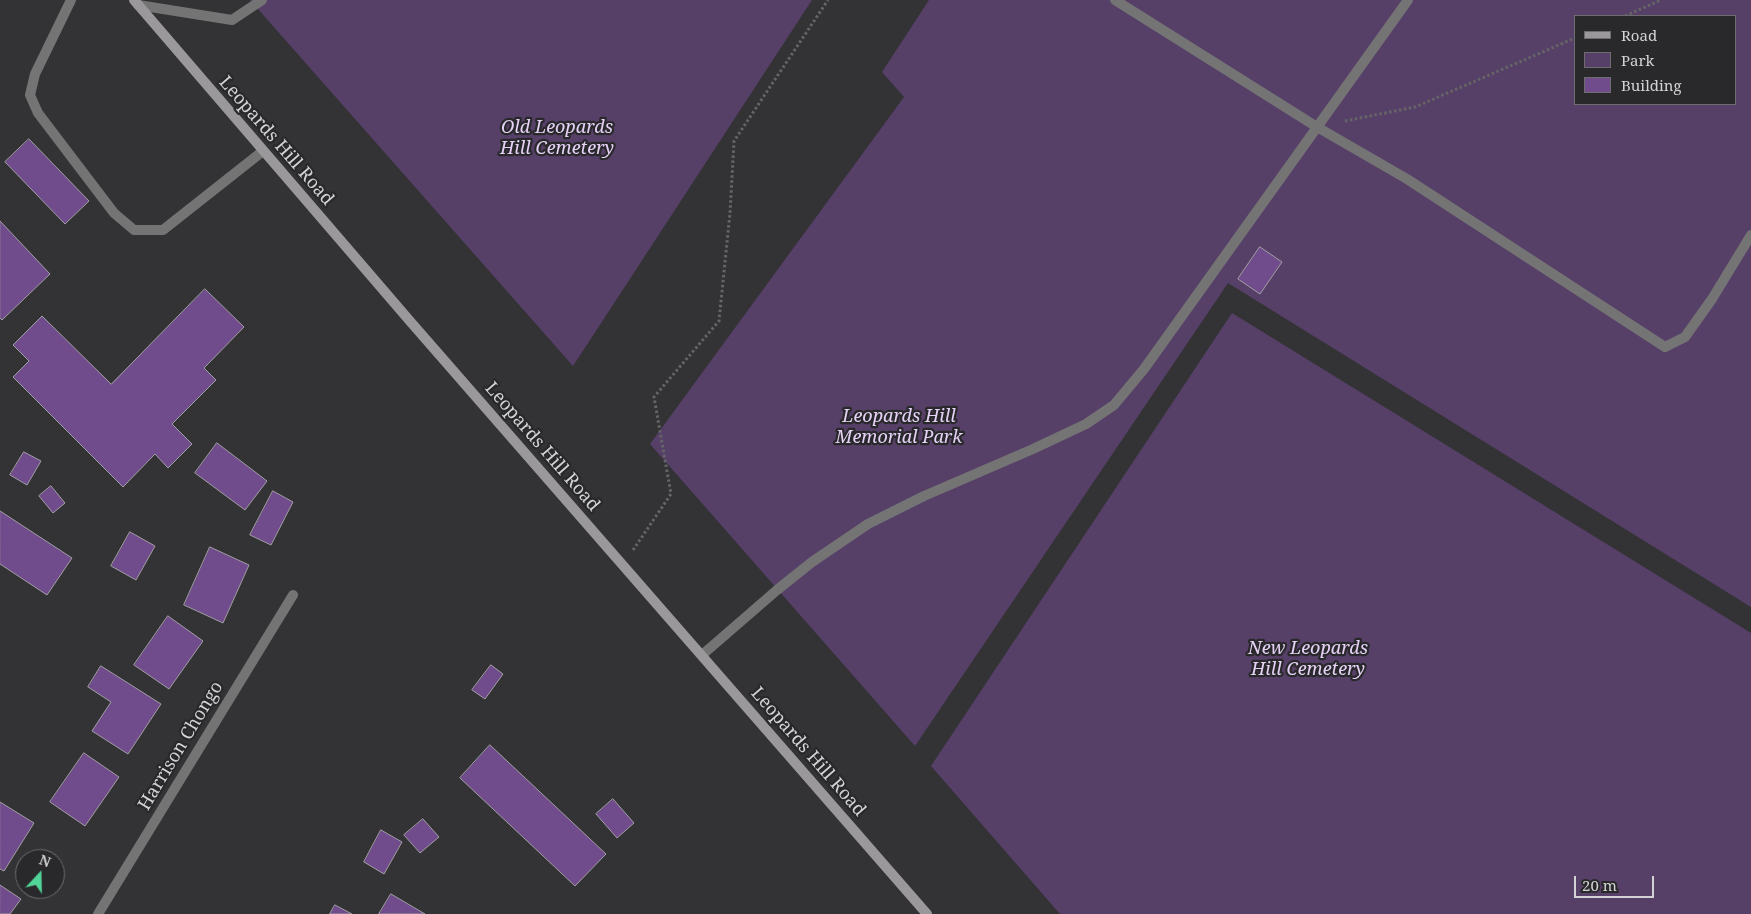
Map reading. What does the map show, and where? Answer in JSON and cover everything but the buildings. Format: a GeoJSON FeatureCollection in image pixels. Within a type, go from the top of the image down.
{"type":"FeatureCollection","features":[{"type":"Feature","properties":{"kind":"main road","name":"Leopards Hill Road"},"geometry":{"type":"LineString","coordinates":[[136,2],[263,151],[927,914]]}},
{"type":"Feature","properties":{"kind":"street"},"geometry":{"type":"LineString","coordinates":[[72,0],[34,74],[30,95],[38,113],[114,213],[134,230],[163,230],[263,151]]}},
{"type":"Feature","properties":{"kind":"street"},"geometry":{"type":"LineString","coordinates":[[136,2],[232,20],[262,0]]}},
{"type":"Feature","properties":{"kind":"street"},"geometry":{"type":"LineString","coordinates":[[1115,0],[1317,127],[1407,179],[1665,347],[1685,337],[1712,299],[1751,235]]}},
{"type":"Feature","properties":{"kind":"street"},"geometry":{"type":"LineString","coordinates":[[702,655],[784,584],[812,562],[868,524],[924,496],[1086,424],[1114,405],[1144,369],[1408,0]]}},
{"type":"Feature","properties":{"kind":"street","name":"Harrison Chongo"},"geometry":{"type":"LineString","coordinates":[[98,914],[293,595]]}},
{"type":"Feature","properties":{"kind":"path"},"geometry":{"type":"LineString","coordinates":[[623,565],[671,494],[654,397],[719,321],[730,213],[734,141],[828,0]]}},
{"type":"Feature","properties":{"kind":"path"},"geometry":{"type":"LineString","coordinates":[[1627,15],[1661,0]]}},
{"type":"Feature","properties":{"kind":"path"},"geometry":{"type":"LineString","coordinates":[[1317,127],[1415,107],[1574,38]]}},
{"type":"Feature","properties":{"kind":"green space","name":"Old Leopards Hill Cemetery"},"geometry":{"type":"Polygon","coordinates":[[[250,0],[812,0],[573,366],[250,0]]]}},
{"type":"Feature","properties":{"kind":"green space","name":"Leopards Hill Memorial Park"},"geometry":{"type":"Polygon","coordinates":[[[929,0],[1751,0],[1751,607],[1228,283],[915,746],[650,444],[904,97],[882,72],[929,0]]]}},
{"type":"Feature","properties":{"kind":"green space","name":"New Leopards Hill Cemetery"},"geometry":{"type":"Polygon","coordinates":[[[1232,313],[1751,633],[1751,914],[1060,914],[931,766],[1232,313]]]}}]}
